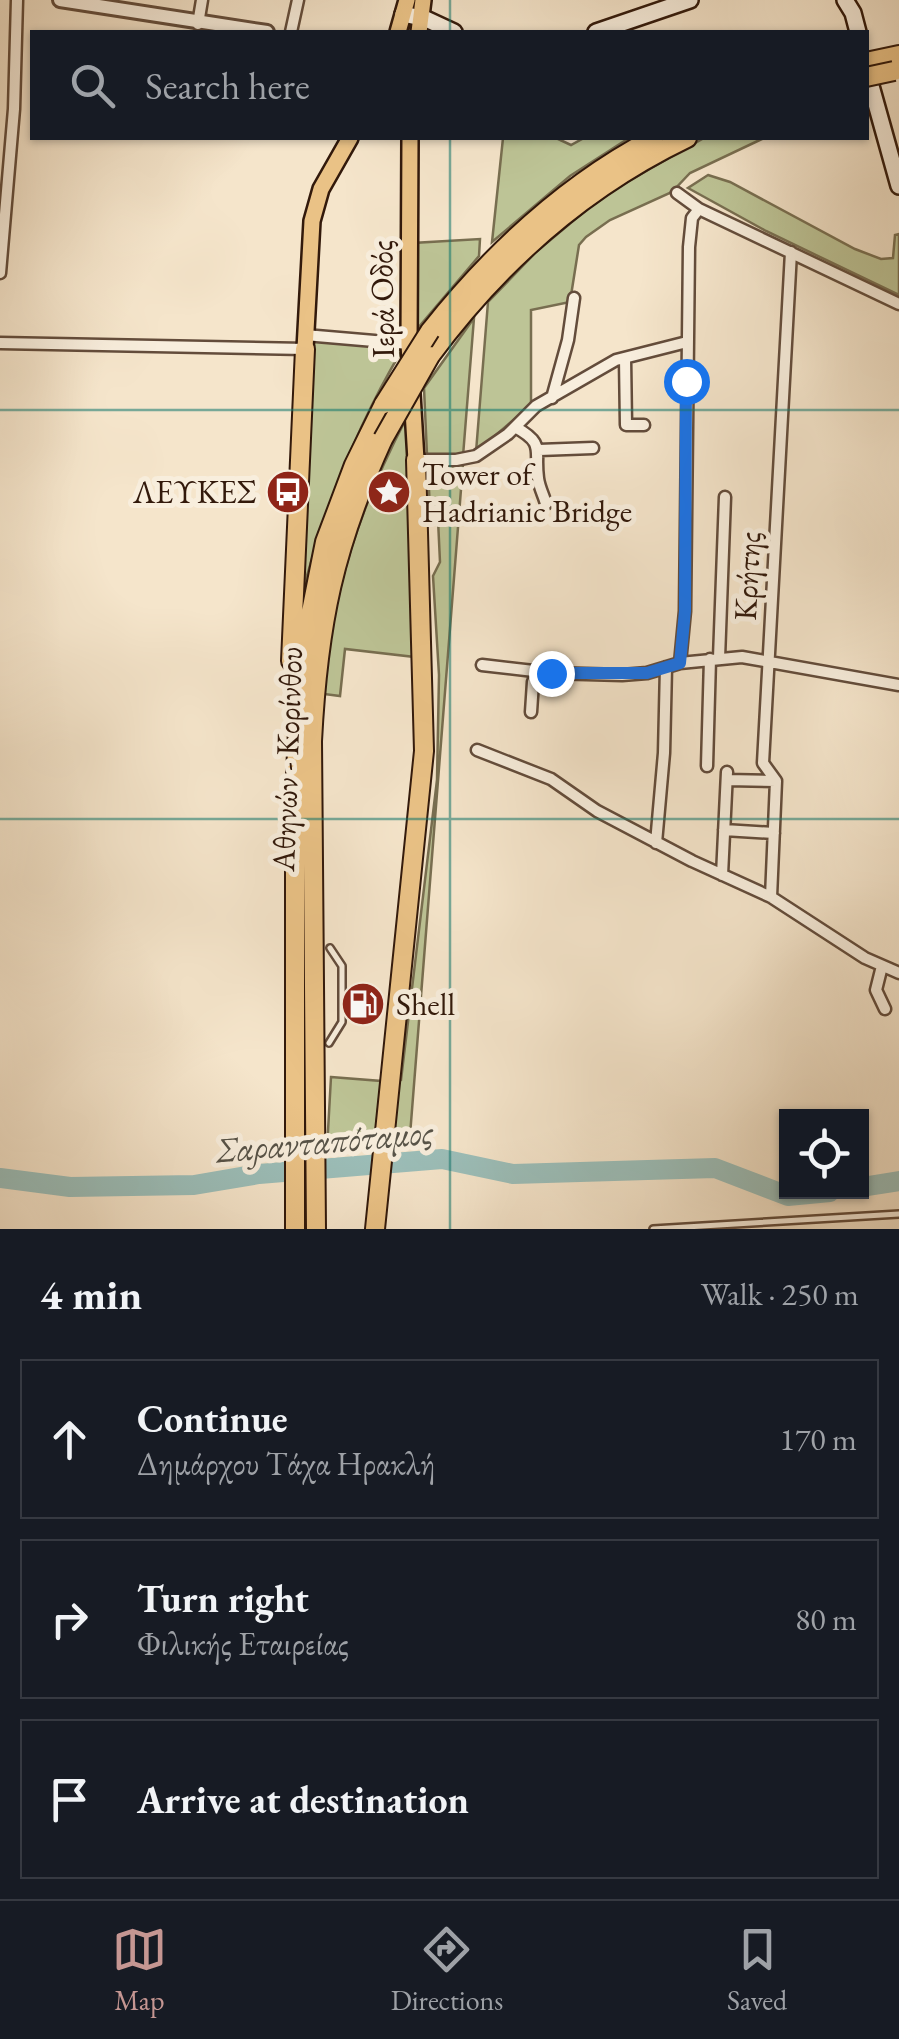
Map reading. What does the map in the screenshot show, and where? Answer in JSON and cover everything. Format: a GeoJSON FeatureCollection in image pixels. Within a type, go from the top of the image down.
{"type":"FeatureCollection","features":[{"type":"Feature","properties":{"kind":"highway"},"geometry":{"type":"LineString","coordinates":[[869,65],[896,63]]}},
{"type":"Feature","properties":{"kind":"highway"},"geometry":{"type":"LineString","coordinates":[[869,76],[896,63]]}},
{"type":"Feature","properties":{"kind":"highway","name":"Αθηνών - Κορίνθου"},"geometry":{"type":"LineString","coordinates":[[316,1229],[306,1148],[296,741],[301,662],[325,542],[349,477],[384,404],[430,332],[466,287],[506,244],[570,192],[651,140]]}},
{"type":"Feature","properties":{"kind":"highway","name":"Αθηνών - Κορίνθου"},"geometry":{"type":"LineString","coordinates":[[296,1229],[306,1148],[316,662],[340,546],[352,508],[383,439],[430,356],[464,312],[542,232],[604,186],[683,140]]}},
{"type":"Feature","properties":{"kind":"highway"},"geometry":{"type":"LineString","coordinates":[[296,741],[290,680],[305,342]]}},
{"type":"Feature","properties":{"kind":"highway"},"geometry":{"type":"LineString","coordinates":[[375,1229],[424,751],[416,460]]}},
{"type":"Feature","properties":{"kind":"main road"},"geometry":{"type":"LineString","coordinates":[[420,25],[423,0]]}},
{"type":"Feature","properties":{"kind":"main road"},"geometry":{"type":"LineString","coordinates":[[600,30],[649,7],[690,0]]}},
{"type":"Feature","properties":{"kind":"main road"},"geometry":{"type":"LineString","coordinates":[[851,4],[858,30]]}},
{"type":"Feature","properties":{"kind":"main road"},"geometry":{"type":"LineString","coordinates":[[405,7],[420,25]]}},
{"type":"Feature","properties":{"kind":"main road"},"geometry":{"type":"LineString","coordinates":[[869,74],[894,146],[899,186]]}},
{"type":"Feature","properties":{"kind":"main road"},"geometry":{"type":"LineString","coordinates":[[305,342],[312,221],[321,189],[349,140]]}},
{"type":"Feature","properties":{"kind":"main road","name":"Ιερά Οδός"},"geometry":{"type":"LineString","coordinates":[[410,140],[410,344],[416,460]]}},
{"type":"Feature","properties":{"kind":"street"},"geometry":{"type":"LineString","coordinates":[[0,273],[14,108],[17,0]]}},
{"type":"Feature","properties":{"kind":"street"},"geometry":{"type":"LineString","coordinates":[[60,0],[250,30]]}},
{"type":"Feature","properties":{"kind":"street"},"geometry":{"type":"LineString","coordinates":[[198,24],[202,0]]}},
{"type":"Feature","properties":{"kind":"street"},"geometry":{"type":"LineString","coordinates":[[291,30],[298,0]]}},
{"type":"Feature","properties":{"kind":"street"},"geometry":{"type":"LineString","coordinates":[[0,66],[16,69]]}},
{"type":"Feature","properties":{"kind":"street"},"geometry":{"type":"LineString","coordinates":[[0,105],[14,108]]}},
{"type":"Feature","properties":{"kind":"street"},"geometry":{"type":"LineString","coordinates":[[676,193],[699,209],[899,304]]}},
{"type":"Feature","properties":{"kind":"street"},"geometry":{"type":"LineString","coordinates":[[680,663],[685,611],[692,218],[699,209]]}},
{"type":"Feature","properties":{"kind":"street","name":"Κρήτης"},"geometry":{"type":"LineString","coordinates":[[771,897],[776,781],[763,763],[791,252]]}},
{"type":"Feature","properties":{"kind":"street"},"geometry":{"type":"LineString","coordinates":[[552,398],[568,340],[574,298]]}},
{"type":"Feature","properties":{"kind":"street"},"geometry":{"type":"LineString","coordinates":[[416,460],[476,456],[536,406],[626,358],[687,342]]}},
{"type":"Feature","properties":{"kind":"street"},"geometry":{"type":"LineString","coordinates":[[0,343],[410,344]]}},
{"type":"Feature","properties":{"kind":"street"},"geometry":{"type":"LineString","coordinates":[[626,358],[626,424],[644,424]]}},
{"type":"Feature","properties":{"kind":"street"},"geometry":{"type":"LineString","coordinates":[[515,427],[530,436],[538,450],[538,483],[546,504]]}},
{"type":"Feature","properties":{"kind":"street"},"geometry":{"type":"LineString","coordinates":[[538,450],[593,448]]}},
{"type":"Feature","properties":{"kind":"street"},"geometry":{"type":"LineString","coordinates":[[707,766],[725,497]]}},
{"type":"Feature","properties":{"kind":"street"},"geometry":{"type":"LineString","coordinates":[[482,666],[622,675],[714,659],[768,661],[899,685]]}},
{"type":"Feature","properties":{"kind":"street"},"geometry":{"type":"LineString","coordinates":[[656,842],[666,668]]}},
{"type":"Feature","properties":{"kind":"street"},"geometry":{"type":"LineString","coordinates":[[530,712],[538,671]]}},
{"type":"Feature","properties":{"kind":"street"},"geometry":{"type":"LineString","coordinates":[[477,750],[551,779],[597,811],[771,897],[899,973]]}},
{"type":"Feature","properties":{"kind":"street"},"geometry":{"type":"LineString","coordinates":[[722,875],[727,776],[776,781]]}},
{"type":"Feature","properties":{"kind":"street"},"geometry":{"type":"LineString","coordinates":[[724,830],[774,833]]}},
{"type":"Feature","properties":{"kind":"street"},"geometry":{"type":"LineString","coordinates":[[882,966],[876,990],[885,1010]]}},
{"type":"Feature","properties":{"kind":"lane"},"geometry":{"type":"LineString","coordinates":[[329,1043],[342,1022],[342,966],[330,948]]}},
{"type":"Feature","properties":{"kind":"lane"},"geometry":{"type":"LineString","coordinates":[[652,1229],[899,1214]]}},
{"type":"Feature","properties":{"kind":"green space"},"geometry":{"type":"Polygon","coordinates":[[[503,140],[560,140],[571,145],[580,140],[626,140],[570,176],[492,242],[503,140]]]}},
{"type":"Feature","properties":{"kind":"green space"},"geometry":{"type":"Polygon","coordinates":[[[700,140],[760,140],[690,173],[672,192],[610,220],[586,237],[579,245],[570,302],[531,310],[531,405],[476,452],[488,302],[536,252],[604,195],[700,140]]]}},
{"type":"Feature","properties":{"kind":"green space"},"geometry":{"type":"Polygon","coordinates":[[[708,175],[730,182],[881,259],[893,258],[895,235],[899,234],[899,295],[766,231],[688,188],[708,175]]]}},
{"type":"Feature","properties":{"kind":"green space"},"geometry":{"type":"Polygon","coordinates":[[[480,239],[479,256],[417,329],[413,243],[480,239]]]}},
{"type":"Feature","properties":{"kind":"green space"},"geometry":{"type":"Polygon","coordinates":[[[474,318],[463,456],[427,455],[424,388],[474,318]]]}},
{"type":"Feature","properties":{"kind":"green space"},"geometry":{"type":"Polygon","coordinates":[[[321,339],[402,350],[342,470],[301,598],[310,344],[321,339]]]}},
{"type":"Feature","properties":{"kind":"green space"},"geometry":{"type":"Polygon","coordinates":[[[407,417],[415,657],[345,649],[340,696],[324,694],[334,620],[350,551],[375,484],[407,417]]]}},
{"type":"Feature","properties":{"kind":"green space"},"geometry":{"type":"Polygon","coordinates":[[[463,464],[409,1148],[388,1148],[396,1081],[401,1080],[437,780],[439,675],[433,576],[440,562],[438,520],[430,511],[428,468],[463,464]]]}},
{"type":"Feature","properties":{"kind":"green space"},"geometry":{"type":"Polygon","coordinates":[[[331,1077],[381,1081],[374,1148],[327,1149],[331,1077]]]}},
{"type":"Feature","properties":{"kind":"waterway","name":"Σαρανταπόταμος"},"geometry":{"type":"LineString","coordinates":[[0,1178],[70,1187],[194,1185],[259,1174],[442,1159],[513,1174],[715,1168],[779,1193]]}},
{"type":"Feature","properties":{"kind":"waterway","name":"Σαρανταπόταμος"},"geometry":{"type":"LineString","coordinates":[[869,1186],[899,1181]]}},
{"type":"Feature","properties":{"kind":"place","name":"ΛΕΥΚΕΣ"},"geometry":{"type":"Point","coordinates":[288,492]}},
{"type":"Feature","properties":{"kind":"place","name":"Tower of Hadrianic Bridge"},"geometry":{"type":"Point","coordinates":[389,492]}},
{"type":"Feature","properties":{"kind":"place","name":"Shell"},"geometry":{"type":"Point","coordinates":[363,1004]}},
{"type":"Feature","properties":{"kind":"route"},"geometry":{"type":"LineString","coordinates":[[551,673],[622,675],[647,673],[680,663],[685,611],[686,381]]}}]}
